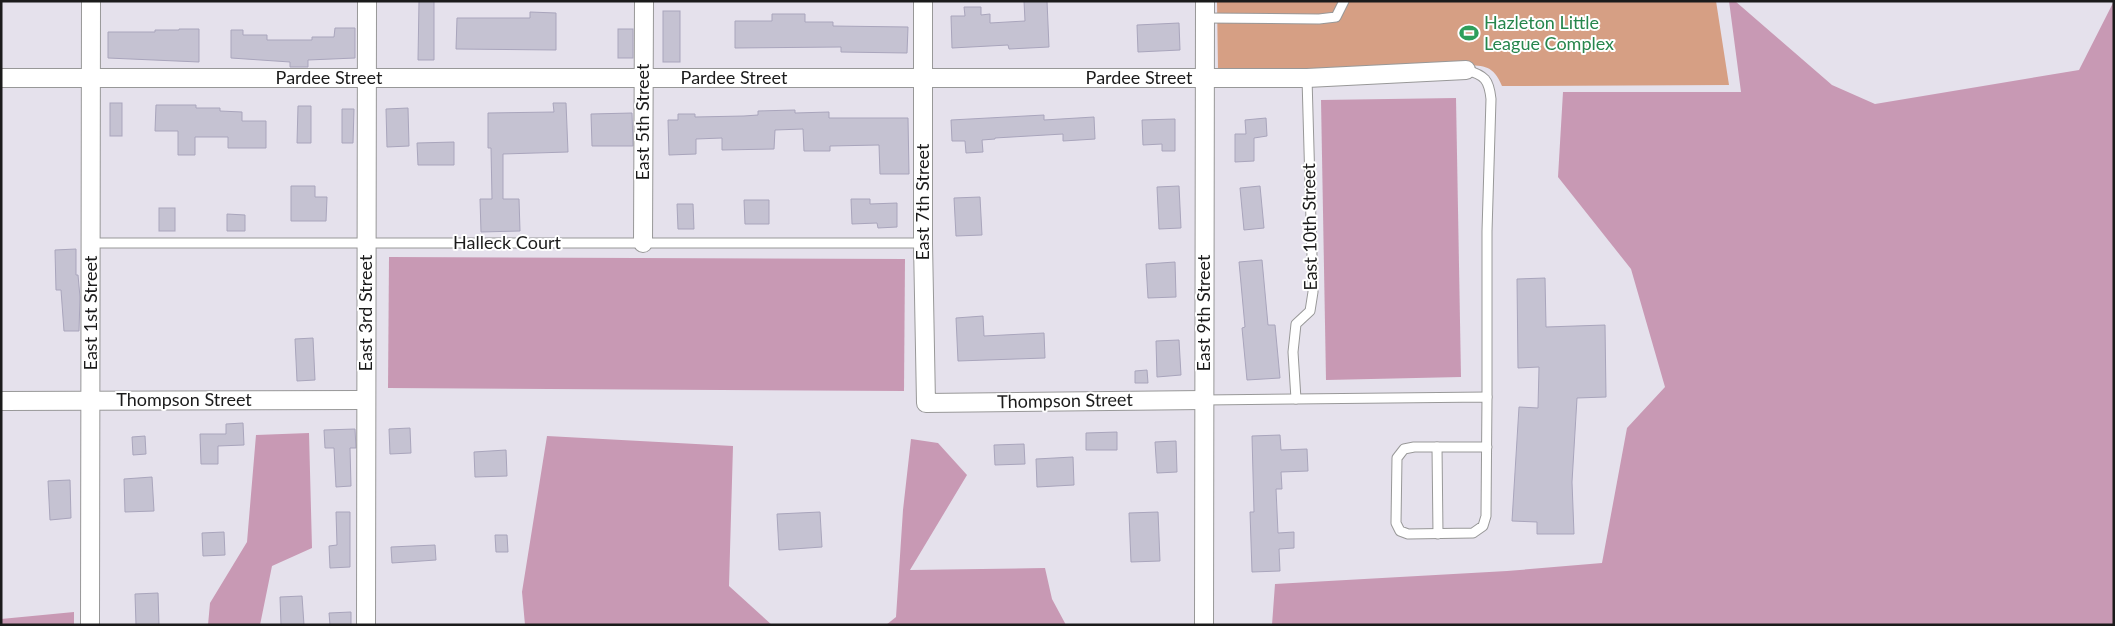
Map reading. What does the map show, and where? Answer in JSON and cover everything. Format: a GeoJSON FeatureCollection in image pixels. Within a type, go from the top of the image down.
{"type":"FeatureCollection","features":[{"type":"Feature","properties":{"kind":"street","name":"East 1st Street"},"geometry":{"type":"LineString","coordinates":[[90,625],[91,1]]}},
{"type":"Feature","properties":{"kind":"street","name":"East 3rd Street"},"geometry":{"type":"LineString","coordinates":[[366,625],[367,1]]}},
{"type":"Feature","properties":{"kind":"street","name":"East 5th Street"},"geometry":{"type":"LineString","coordinates":[[643,243],[644,1]]}},
{"type":"Feature","properties":{"kind":"street","name":"East 7th Street"},"geometry":{"type":"LineString","coordinates":[[923,1],[923,243],[926,403]]}},
{"type":"Feature","properties":{"kind":"street","name":"East 9th Street"},"geometry":{"type":"LineString","coordinates":[[1204,625],[1205,10]]}},
{"type":"Feature","properties":{"kind":"street","name":"Pardee Street"},"geometry":{"type":"LineString","coordinates":[[1,78],[1307,78],[1466,70]]}},
{"type":"Feature","properties":{"kind":"street","name":"Thompson Street"},"geometry":{"type":"LineString","coordinates":[[1,401],[366,400]]}},
{"type":"Feature","properties":{"kind":"street","name":"Thompson Street"},"geometry":{"type":"LineString","coordinates":[[926,403],[1204,400]]}},
{"type":"Feature","properties":{"kind":"lane"},"geometry":{"type":"LineString","coordinates":[[1205,10],[1319,20],[1336,17],[1344,1]]}},
{"type":"Feature","properties":{"kind":"lane"},"geometry":{"type":"LineString","coordinates":[[1466,70],[1479,73],[1486,80],[1490,87],[1492,100],[1487,230],[1487,447],[1486,516],[1483,526],[1473,533],[1408,534],[1400,531],[1396,523],[1398,458],[1404,449],[1487,447]]}},
{"type":"Feature","properties":{"kind":"lane","name":"East 10th Street"},"geometry":{"type":"LineString","coordinates":[[1296,399],[1293,352],[1296,324],[1310,311],[1313,292],[1307,78]]}},
{"type":"Feature","properties":{"kind":"lane","name":"Halleck Court"},"geometry":{"type":"LineString","coordinates":[[91,243],[923,243]]}},
{"type":"Feature","properties":{"kind":"lane"},"geometry":{"type":"LineString","coordinates":[[1204,400],[1487,397]]}},
{"type":"Feature","properties":{"kind":"lane"},"geometry":{"type":"LineString","coordinates":[[1437,447],[1438,534]]}},
{"type":"Feature","properties":{"kind":"shaded area","name":"Hazleton Little League Complex"},"geometry":{"type":"Polygon","coordinates":[[[1217,1],[1716,1],[1729,85],[1502,86],[1492,70],[1465,65],[1218,70],[1217,1]]]}},
{"type":"Feature","properties":{"kind":"shaded area"},"geometry":{"type":"Polygon","coordinates":[[[1729,1],[1735,1],[1832,85],[1875,104],[2079,70],[2114,1],[2114,625],[1272,625],[1275,584],[1507,571],[1602,563],[1627,428],[1665,387],[1631,269],[1558,177],[1563,92],[1741,92],[1729,1]]]}},
{"type":"Feature","properties":{"kind":"shaded area"},"geometry":{"type":"Polygon","coordinates":[[[1456,98],[1461,377],[1326,380],[1321,100],[1456,98]]]}},
{"type":"Feature","properties":{"kind":"shaded area"},"geometry":{"type":"Polygon","coordinates":[[[389,257],[905,259],[904,391],[388,388],[389,257]]]}},
{"type":"Feature","properties":{"kind":"shaded area"},"geometry":{"type":"Polygon","coordinates":[[[309,433],[312,548],[272,566],[260,625],[208,625],[210,603],[247,542],[256,435],[309,433]]]}},
{"type":"Feature","properties":{"kind":"shaded area"},"geometry":{"type":"Polygon","coordinates":[[[547,436],[733,446],[729,586],[772,625],[525,625],[522,592],[547,436]]]}},
{"type":"Feature","properties":{"kind":"shaded area"},"geometry":{"type":"Polygon","coordinates":[[[911,439],[938,443],[967,475],[910,570],[1045,568],[1052,599],[1066,625],[886,625],[896,617],[903,510],[911,439]]]}},
{"type":"Feature","properties":{"kind":"shaded area"},"geometry":{"type":"Polygon","coordinates":[[[74,612],[74,625],[1,625],[1,619],[74,612]]]}},
{"type":"Feature","properties":{"kind":"building"},"geometry":{"type":"Polygon","coordinates":[[[419,1],[434,1],[434,60],[418,60],[419,1]]]}},
{"type":"Feature","properties":{"kind":"building"},"geometry":{"type":"Polygon","coordinates":[[[1024,1],[1047,1],[1049,47],[1009,49],[1008,45],[952,48],[951,16],[965,16],[964,7],[981,7],[981,15],[990,14],[990,23],[1025,21],[1024,1]]]}},
{"type":"Feature","properties":{"kind":"building"},"geometry":{"type":"Polygon","coordinates":[[[663,11],[680,11],[680,62],[663,62],[663,11]]]}},
{"type":"Feature","properties":{"kind":"building"},"geometry":{"type":"Polygon","coordinates":[[[530,12],[556,13],[556,50],[456,49],[457,18],[530,18],[530,12]]]}},
{"type":"Feature","properties":{"kind":"building"},"geometry":{"type":"Polygon","coordinates":[[[772,14],[805,14],[805,22],[833,22],[833,26],[908,27],[907,53],[841,52],[841,47],[735,48],[735,21],[772,21],[772,14]]]}},
{"type":"Feature","properties":{"kind":"building"},"geometry":{"type":"Polygon","coordinates":[[[1179,23],[1180,50],[1138,52],[1137,25],[1179,23]]]}},
{"type":"Feature","properties":{"kind":"building"},"geometry":{"type":"Polygon","coordinates":[[[335,28],[355,28],[355,58],[308,60],[308,67],[290,67],[290,62],[231,58],[231,30],[243,30],[243,35],[267,35],[267,40],[312,40],[312,37],[334,37],[335,28]]]}},
{"type":"Feature","properties":{"kind":"building"},"geometry":{"type":"Polygon","coordinates":[[[199,29],[199,62],[108,58],[108,32],[155,32],[155,30],[199,29]]]}},
{"type":"Feature","properties":{"kind":"building"},"geometry":{"type":"Polygon","coordinates":[[[618,29],[633,29],[633,58],[618,58],[618,29]]]}},
{"type":"Feature","properties":{"kind":"building"},"geometry":{"type":"Polygon","coordinates":[[[110,103],[122,103],[122,136],[110,136],[110,103]]]}},
{"type":"Feature","properties":{"kind":"building"},"geometry":{"type":"Polygon","coordinates":[[[553,103],[566,103],[568,152],[503,154],[503,199],[519,199],[520,231],[481,232],[480,199],[492,199],[491,148],[488,148],[488,113],[554,112],[553,103]]]}},
{"type":"Feature","properties":{"kind":"building"},"geometry":{"type":"Polygon","coordinates":[[[156,105],[196,105],[196,108],[220,108],[220,111],[242,112],[242,121],[266,121],[266,148],[228,148],[228,137],[195,137],[195,155],[178,155],[178,131],[155,131],[156,105]]]}},
{"type":"Feature","properties":{"kind":"building"},"geometry":{"type":"Polygon","coordinates":[[[298,106],[311,106],[311,143],[297,143],[298,106]]]}},
{"type":"Feature","properties":{"kind":"building"},"geometry":{"type":"Polygon","coordinates":[[[408,108],[409,146],[387,147],[386,109],[408,108]]]}},
{"type":"Feature","properties":{"kind":"building"},"geometry":{"type":"Polygon","coordinates":[[[342,109],[354,109],[353,143],[342,143],[342,109]]]}},
{"type":"Feature","properties":{"kind":"building"},"geometry":{"type":"Polygon","coordinates":[[[795,110],[795,113],[829,112],[829,118],[908,118],[909,174],[880,174],[879,145],[830,146],[830,151],[804,151],[803,129],[775,130],[774,149],[722,150],[722,138],[696,139],[696,154],[669,155],[668,120],[678,120],[678,114],[695,114],[695,117],[744,116],[758,115],[758,111],[795,110]]]}},
{"type":"Feature","properties":{"kind":"building"},"geometry":{"type":"Polygon","coordinates":[[[632,113],[633,146],[592,146],[591,114],[632,113]]]}},
{"type":"Feature","properties":{"kind":"building"},"geometry":{"type":"Polygon","coordinates":[[[1044,115],[1044,120],[1094,117],[1095,139],[1063,141],[1063,134],[995,138],[982,140],[983,152],[966,153],[965,141],[952,141],[951,120],[1044,115]]]}},
{"type":"Feature","properties":{"kind":"building"},"geometry":{"type":"Polygon","coordinates":[[[1266,118],[1267,136],[1254,138],[1254,161],[1235,162],[1235,134],[1246,134],[1245,120],[1266,118]]]}},
{"type":"Feature","properties":{"kind":"building"},"geometry":{"type":"Polygon","coordinates":[[[1175,119],[1175,151],[1162,151],[1162,144],[1143,145],[1142,120],[1175,119]]]}},
{"type":"Feature","properties":{"kind":"building"},"geometry":{"type":"Polygon","coordinates":[[[454,142],[454,165],[418,165],[417,143],[454,142]]]}},
{"type":"Feature","properties":{"kind":"building"},"geometry":{"type":"Polygon","coordinates":[[[291,186],[315,186],[315,197],[327,197],[326,221],[291,221],[291,186]]]}},
{"type":"Feature","properties":{"kind":"building"},"geometry":{"type":"Polygon","coordinates":[[[1179,186],[1181,228],[1159,229],[1157,187],[1179,186]]]}},
{"type":"Feature","properties":{"kind":"building"},"geometry":{"type":"Polygon","coordinates":[[[1260,186],[1264,228],[1244,230],[1240,188],[1260,186]]]}},
{"type":"Feature","properties":{"kind":"building"},"geometry":{"type":"Polygon","coordinates":[[[980,197],[982,235],[956,236],[954,198],[980,197]]]}},
{"type":"Feature","properties":{"kind":"building"},"geometry":{"type":"Polygon","coordinates":[[[851,199],[870,199],[870,204],[897,203],[897,227],[878,228],[877,223],[852,224],[851,199]]]}},
{"type":"Feature","properties":{"kind":"building"},"geometry":{"type":"Polygon","coordinates":[[[744,200],[769,200],[769,224],[745,224],[744,200]]]}},
{"type":"Feature","properties":{"kind":"building"},"geometry":{"type":"Polygon","coordinates":[[[677,204],[693,204],[694,229],[678,229],[677,204]]]}},
{"type":"Feature","properties":{"kind":"building"},"geometry":{"type":"Polygon","coordinates":[[[159,208],[175,208],[175,231],[159,231],[159,208]]]}},
{"type":"Feature","properties":{"kind":"building"},"geometry":{"type":"Polygon","coordinates":[[[227,214],[245,215],[245,231],[227,231],[227,214]]]}},
{"type":"Feature","properties":{"kind":"building"},"geometry":{"type":"Polygon","coordinates":[[[76,249],[76,275],[78,275],[80,297],[79,331],[64,331],[61,290],[56,290],[55,250],[76,249]]]}},
{"type":"Feature","properties":{"kind":"building"},"geometry":{"type":"Polygon","coordinates":[[[1262,260],[1268,325],[1275,325],[1280,378],[1247,380],[1242,328],[1245,327],[1239,262],[1262,260]]]}},
{"type":"Feature","properties":{"kind":"building"},"geometry":{"type":"Polygon","coordinates":[[[1175,262],[1176,297],[1148,298],[1146,264],[1175,262]]]}},
{"type":"Feature","properties":{"kind":"building"},"geometry":{"type":"Polygon","coordinates":[[[1545,278],[1546,327],[1605,325],[1606,397],[1577,398],[1572,482],[1574,534],[1537,534],[1537,522],[1512,521],[1519,407],[1538,408],[1539,367],[1518,368],[1517,279],[1545,278]]]}},
{"type":"Feature","properties":{"kind":"building"},"geometry":{"type":"Polygon","coordinates":[[[983,316],[984,336],[1044,333],[1045,358],[958,361],[956,318],[983,316]]]}},
{"type":"Feature","properties":{"kind":"building"},"geometry":{"type":"Polygon","coordinates":[[[313,338],[315,380],[297,381],[295,339],[313,338]]]}},
{"type":"Feature","properties":{"kind":"building"},"geometry":{"type":"Polygon","coordinates":[[[1179,340],[1181,375],[1157,377],[1156,341],[1179,340]]]}},
{"type":"Feature","properties":{"kind":"building"},"geometry":{"type":"Polygon","coordinates":[[[1147,370],[1148,383],[1135,383],[1135,371],[1147,370]]]}},
{"type":"Feature","properties":{"kind":"building"},"geometry":{"type":"Polygon","coordinates":[[[243,423],[244,445],[218,446],[218,464],[201,464],[200,434],[226,434],[226,424],[243,423]]]}},
{"type":"Feature","properties":{"kind":"building"},"geometry":{"type":"Polygon","coordinates":[[[410,428],[411,453],[390,454],[389,429],[410,428]]]}},
{"type":"Feature","properties":{"kind":"building"},"geometry":{"type":"Polygon","coordinates":[[[355,429],[356,448],[350,448],[351,486],[336,487],[334,448],[325,448],[324,430],[355,429]]]}},
{"type":"Feature","properties":{"kind":"building"},"geometry":{"type":"Polygon","coordinates":[[[1117,432],[1117,450],[1086,450],[1086,433],[1117,432]]]}},
{"type":"Feature","properties":{"kind":"building"},"geometry":{"type":"Polygon","coordinates":[[[1280,435],[1281,450],[1307,449],[1308,471],[1281,472],[1282,489],[1276,489],[1278,533],[1294,532],[1294,548],[1279,549],[1280,571],[1252,572],[1250,512],[1254,512],[1252,436],[1280,435]]]}},
{"type":"Feature","properties":{"kind":"building"},"geometry":{"type":"Polygon","coordinates":[[[145,436],[146,454],[133,455],[132,437],[145,436]]]}},
{"type":"Feature","properties":{"kind":"building"},"geometry":{"type":"Polygon","coordinates":[[[1176,441],[1177,472],[1157,473],[1155,442],[1176,441]]]}},
{"type":"Feature","properties":{"kind":"building"},"geometry":{"type":"Polygon","coordinates":[[[1024,444],[1025,464],[995,465],[994,445],[1024,444]]]}},
{"type":"Feature","properties":{"kind":"building"},"geometry":{"type":"Polygon","coordinates":[[[506,450],[507,476],[475,477],[474,452],[506,450]]]}},
{"type":"Feature","properties":{"kind":"building"},"geometry":{"type":"Polygon","coordinates":[[[1073,457],[1074,485],[1037,487],[1036,459],[1073,457]]]}},
{"type":"Feature","properties":{"kind":"building"},"geometry":{"type":"Polygon","coordinates":[[[152,477],[154,511],[125,512],[124,479],[152,477]]]}},
{"type":"Feature","properties":{"kind":"building"},"geometry":{"type":"Polygon","coordinates":[[[70,480],[71,518],[50,520],[48,481],[70,480]]]}},
{"type":"Feature","properties":{"kind":"building"},"geometry":{"type":"Polygon","coordinates":[[[336,512],[350,512],[350,567],[330,568],[329,546],[337,545],[336,512]]]}},
{"type":"Feature","properties":{"kind":"building"},"geometry":{"type":"Polygon","coordinates":[[[820,512],[822,547],[779,550],[777,514],[820,512]]]}},
{"type":"Feature","properties":{"kind":"building"},"geometry":{"type":"Polygon","coordinates":[[[1158,512],[1160,561],[1131,562],[1129,513],[1158,512]]]}},
{"type":"Feature","properties":{"kind":"building"},"geometry":{"type":"Polygon","coordinates":[[[224,532],[225,555],[203,556],[202,533],[224,532]]]}},
{"type":"Feature","properties":{"kind":"building"},"geometry":{"type":"Polygon","coordinates":[[[495,535],[507,535],[508,552],[496,552],[495,535]]]}},
{"type":"Feature","properties":{"kind":"building"},"geometry":{"type":"Polygon","coordinates":[[[435,545],[436,560],[392,563],[391,547],[435,545]]]}},
{"type":"Feature","properties":{"kind":"building"},"geometry":{"type":"Polygon","coordinates":[[[158,593],[159,625],[136,625],[135,594],[158,593]]]}},
{"type":"Feature","properties":{"kind":"building"},"geometry":{"type":"Polygon","coordinates":[[[302,596],[304,625],[281,625],[280,597],[302,596]]]}},
{"type":"Feature","properties":{"kind":"building"},"geometry":{"type":"Polygon","coordinates":[[[351,612],[351,625],[330,625],[329,613],[351,612]]]}},
{"type":"Feature","properties":{"kind":"place","name":"Hazleton Little League Complex"},"geometry":{"type":"Point","coordinates":[1469,33]}}]}
